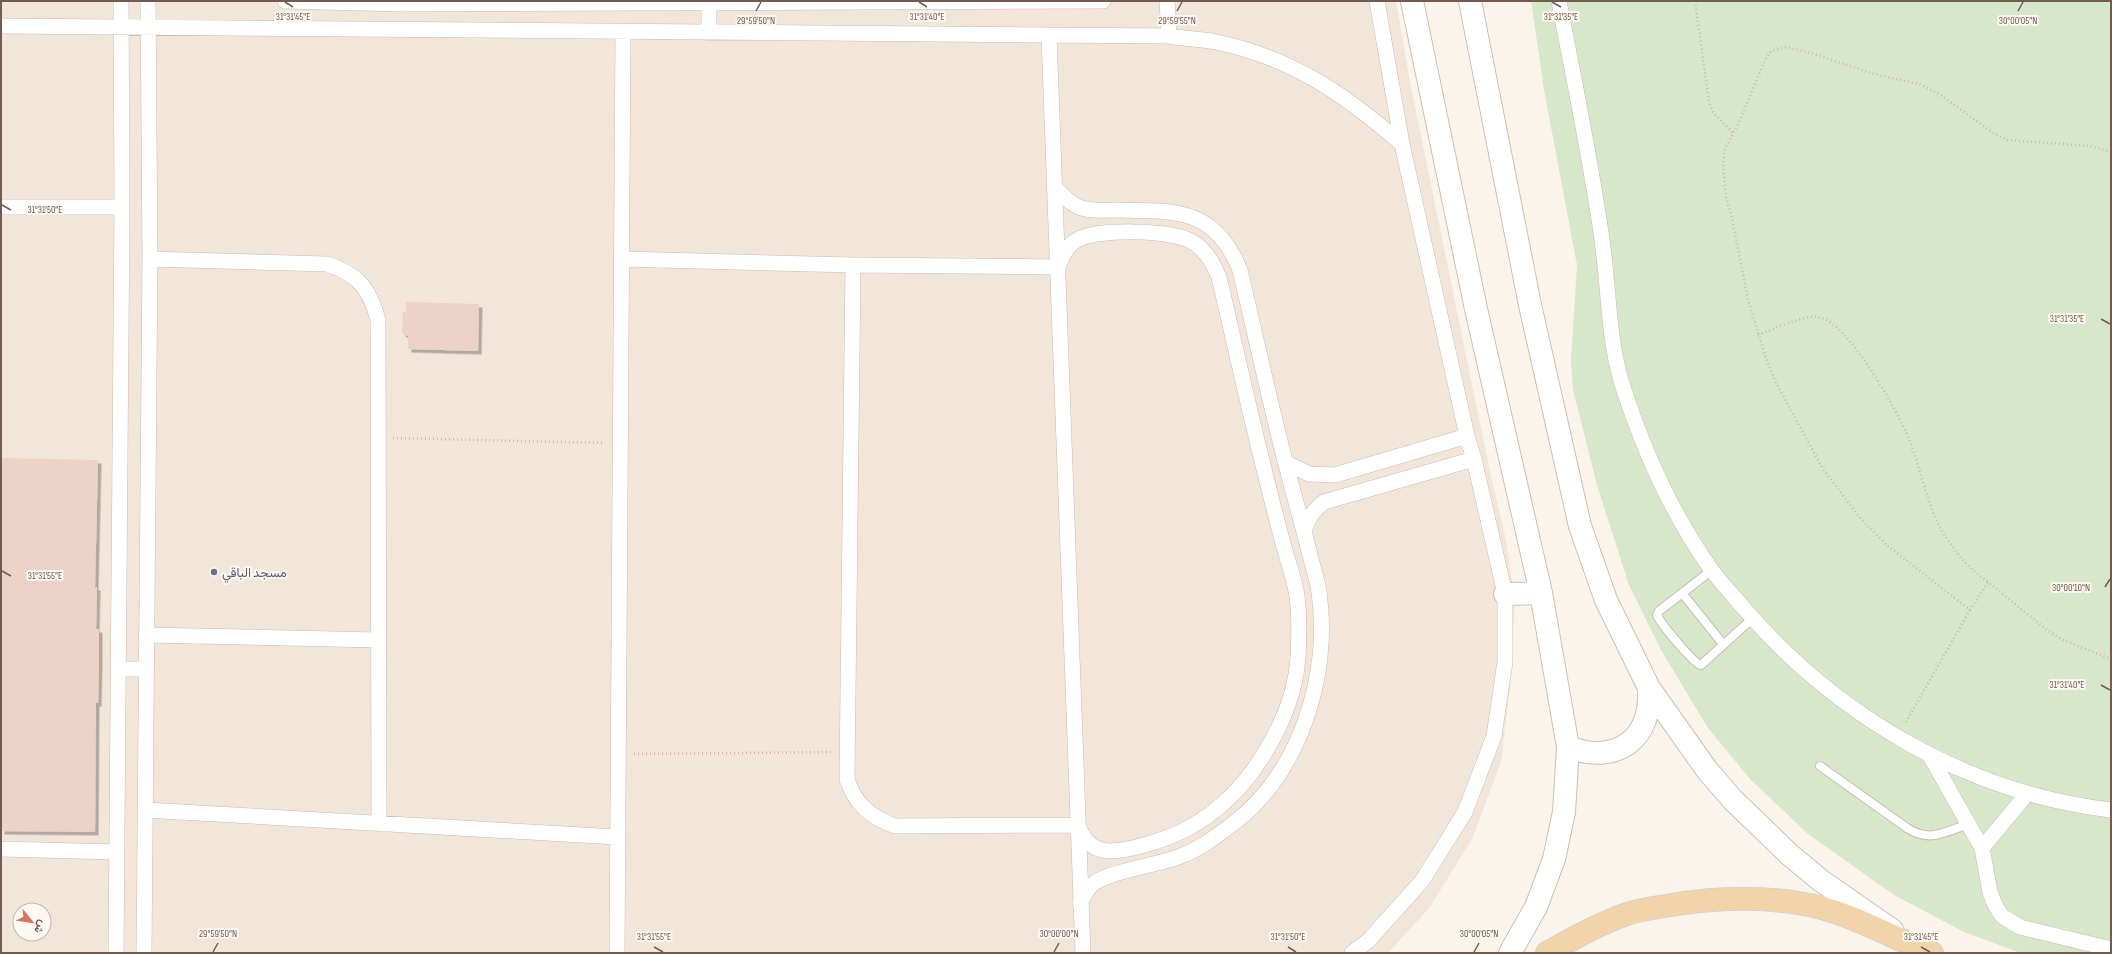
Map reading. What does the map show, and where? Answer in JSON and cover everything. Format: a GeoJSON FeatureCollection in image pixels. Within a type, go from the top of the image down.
{"type":"FeatureCollection","features":[{"type":"Feature","properties":{"kind":"main road"},"geometry":{"type":"LineString","coordinates":[[1547,953],[1576,937],[1625,915],[1700,900],[1742,898],[1782,900],[1823,908],[1863,923],[1916,949],[1932,953]]}},
{"type":"Feature","properties":{"kind":"street"},"geometry":{"type":"LineString","coordinates":[[116,953],[122,207],[121,1]]}},
{"type":"Feature","properties":{"kind":"street"},"geometry":{"type":"LineString","coordinates":[[144,953],[150,259],[148,1]]}},
{"type":"Feature","properties":{"kind":"street"},"geometry":{"type":"LineString","coordinates":[[285,1],[709,3],[1103,1]]}},
{"type":"Feature","properties":{"kind":"street"},"geometry":{"type":"LineString","coordinates":[[1168,1],[1170,36]]}},
{"type":"Feature","properties":{"kind":"street"},"geometry":{"type":"LineString","coordinates":[[1352,953],[1368,941],[1422,881],[1465,812],[1494,736],[1505,662],[1505,594],[1474,459],[1467,436],[1402,144],[1377,1]]}},
{"type":"Feature","properties":{"kind":"street"},"geometry":{"type":"LineString","coordinates":[[1412,1],[1476,309],[1542,592],[1568,747],[1564,812],[1554,859],[1536,907],[1510,953]]}},
{"type":"Feature","properties":{"kind":"street"},"geometry":{"type":"LineString","coordinates":[[1470,1],[1530,305],[1580,526],[1606,600],[1649,688],[1707,770],[1761,828],[1820,880],[1916,949]]}},
{"type":"Feature","properties":{"kind":"street"},"geometry":{"type":"LineString","coordinates":[[1559,1],[1602,239],[1613,340],[1622,382],[1645,446],[1661,482],[1681,522],[1712,570],[1753,618],[1785,652],[1818,682],[1876,723],[1930,756],[2027,794],[2085,807],[2111,810]]}},
{"type":"Feature","properties":{"kind":"street"},"geometry":{"type":"LineString","coordinates":[[709,3],[709,33]]}},
{"type":"Feature","properties":{"kind":"street"},"geometry":{"type":"LineString","coordinates":[[1,26],[623,33],[1170,36],[1220,43],[1258,53],[1294,68],[1329,87],[1355,105],[1402,144]]}},
{"type":"Feature","properties":{"kind":"street"},"geometry":{"type":"LineString","coordinates":[[617,953],[623,33]]}},
{"type":"Feature","properties":{"kind":"street"},"geometry":{"type":"LineString","coordinates":[[1050,36],[1083,953]]}},
{"type":"Feature","properties":{"kind":"street"},"geometry":{"type":"LineString","coordinates":[[1055,187],[1070,202],[1090,210],[1165,211],[1184,214],[1204,222],[1220,235],[1232,252],[1240,270],[1285,462],[1319,591],[1322,628],[1320,664],[1310,707],[1300,735],[1282,768],[1261,797],[1234,823],[1204,845],[1182,856],[1159,864],[1103,878],[1089,888],[1080,903]]}},
{"type":"Feature","properties":{"kind":"street"},"geometry":{"type":"LineString","coordinates":[[1,207],[122,207]]}},
{"type":"Feature","properties":{"kind":"street"},"geometry":{"type":"LineString","coordinates":[[1058,267],[1065,252],[1075,241],[1089,234],[1105,232],[1163,233],[1178,236],[1192,242],[1204,251],[1213,263],[1219,277],[1263,468],[1297,595],[1300,628],[1298,662],[1291,694],[1280,726],[1264,755],[1244,782],[1220,806],[1193,826],[1173,835],[1139,846],[1110,851],[1093,846],[1081,833],[1078,824]]}},
{"type":"Feature","properties":{"kind":"street"},"geometry":{"type":"LineString","coordinates":[[150,259],[327,264],[342,269],[356,278],[372,299],[378,320],[379,824]]}},
{"type":"Feature","properties":{"kind":"street"},"geometry":{"type":"LineString","coordinates":[[622,259],[853,265],[1058,267]]}},
{"type":"Feature","properties":{"kind":"street"},"geometry":{"type":"LineString","coordinates":[[853,265],[847,752],[847,779],[851,792],[859,804],[869,814],[895,826],[1078,824]]}},
{"type":"Feature","properties":{"kind":"street"},"geometry":{"type":"LineString","coordinates":[[1285,462],[1309,474],[1335,475],[1467,436]]}},
{"type":"Feature","properties":{"kind":"street"},"geometry":{"type":"LineString","coordinates":[[1304,531],[1314,510],[1324,502],[1474,459]]}},
{"type":"Feature","properties":{"kind":"street"},"geometry":{"type":"LineString","coordinates":[[1505,594],[1542,592]]}},
{"type":"Feature","properties":{"kind":"street"},"geometry":{"type":"LineString","coordinates":[[146,635],[378,640]]}},
{"type":"Feature","properties":{"kind":"street"},"geometry":{"type":"LineString","coordinates":[[118,669],[146,669]]}},
{"type":"Feature","properties":{"kind":"street"},"geometry":{"type":"LineString","coordinates":[[1568,747],[1589,754],[1600,754],[1611,752],[1631,742],[1645,724],[1650,700],[1649,688]]}},
{"type":"Feature","properties":{"kind":"street"},"geometry":{"type":"LineString","coordinates":[[1930,756],[1982,848],[1990,892],[1995,905],[2002,916],[2020,927],[2111,949]]}},
{"type":"Feature","properties":{"kind":"street"},"geometry":{"type":"LineString","coordinates":[[1982,848],[2027,794]]}},
{"type":"Feature","properties":{"kind":"street"},"geometry":{"type":"LineString","coordinates":[[146,810],[617,837]]}},
{"type":"Feature","properties":{"kind":"street"},"geometry":{"type":"LineString","coordinates":[[1,849],[116,852]]}},
{"type":"Feature","properties":{"kind":"lane"},"geometry":{"type":"LineString","coordinates":[[1712,570],[1659,611],[1657,617],[1699,665],[1753,618]]}},
{"type":"Feature","properties":{"kind":"lane"},"geometry":{"type":"LineString","coordinates":[[1682,593],[1724,644]]}},
{"type":"Feature","properties":{"kind":"lane"},"geometry":{"type":"LineString","coordinates":[[1820,766],[1907,828],[1922,836],[1934,835],[1969,824]]}},
{"type":"Feature","properties":{"kind":"path"},"geometry":{"type":"LineString","coordinates":[[1695,1],[1709,102],[1713,112],[1733,133]]}},
{"type":"Feature","properties":{"kind":"path"},"geometry":{"type":"LineString","coordinates":[[1970,610],[1888,546],[1860,518],[1835,487],[1823,469],[1775,381],[1758,335],[1742,276],[1732,218],[1726,197],[1723,164],[1725,149],[1764,60],[1771,51],[1786,47],[1811,53],[1874,74],[1919,84],[1939,94],[1992,132],[2007,140],[2084,146],[2111,152]]}},
{"type":"Feature","properties":{"kind":"path"},"geometry":{"type":"LineString","coordinates":[[1758,335],[1800,320],[1818,316],[1833,323],[1845,334],[1896,409],[1910,441],[1920,478],[1941,530],[1958,555],[1988,582],[2047,630],[2063,640],[2111,659]]}},
{"type":"Feature","properties":{"kind":"path"},"geometry":{"type":"LineString","coordinates":[[378,437],[620,443]]}},
{"type":"Feature","properties":{"kind":"path"},"geometry":{"type":"LineString","coordinates":[[1906,722],[1970,610],[1988,582]]}},
{"type":"Feature","properties":{"kind":"path"},"geometry":{"type":"LineString","coordinates":[[618,754],[847,752]]}},
{"type":"Feature","properties":{"kind":"shaded area"},"geometry":{"type":"Polygon","coordinates":[[[1,1],[1396,1],[1410,82],[1491,477],[1506,540],[1515,601],[1511,678],[1501,762],[1473,837],[1430,907],[1388,953],[1,953],[1,1]]]}},
{"type":"Feature","properties":{"kind":"green space"},"geometry":{"type":"Polygon","coordinates":[[[1531,1],[2111,1],[2111,953],[2021,953],[1964,932],[1894,895],[1808,834],[1751,780],[1708,728],[1661,650],[1629,585],[1597,485],[1573,390],[1571,361],[1577,265],[1544,90],[1531,1]]]}},
{"type":"Feature","properties":{"kind":"building"},"geometry":{"type":"Polygon","coordinates":[[[406,302],[479,304],[478,351],[408,349],[408,336],[402,333],[403,312],[406,312],[406,302]]]}},
{"type":"Feature","properties":{"kind":"building"},"geometry":{"type":"Polygon","coordinates":[[[1,458],[98,460],[95,587],[97,587],[96,629],[99,629],[99,660],[98,703],[96,703],[95,832],[1,831],[1,458]]]}},
{"type":"Feature","properties":{"kind":"place","name":"مسجد الباقي"},"geometry":{"type":"Point","coordinates":[214,572]}}]}
